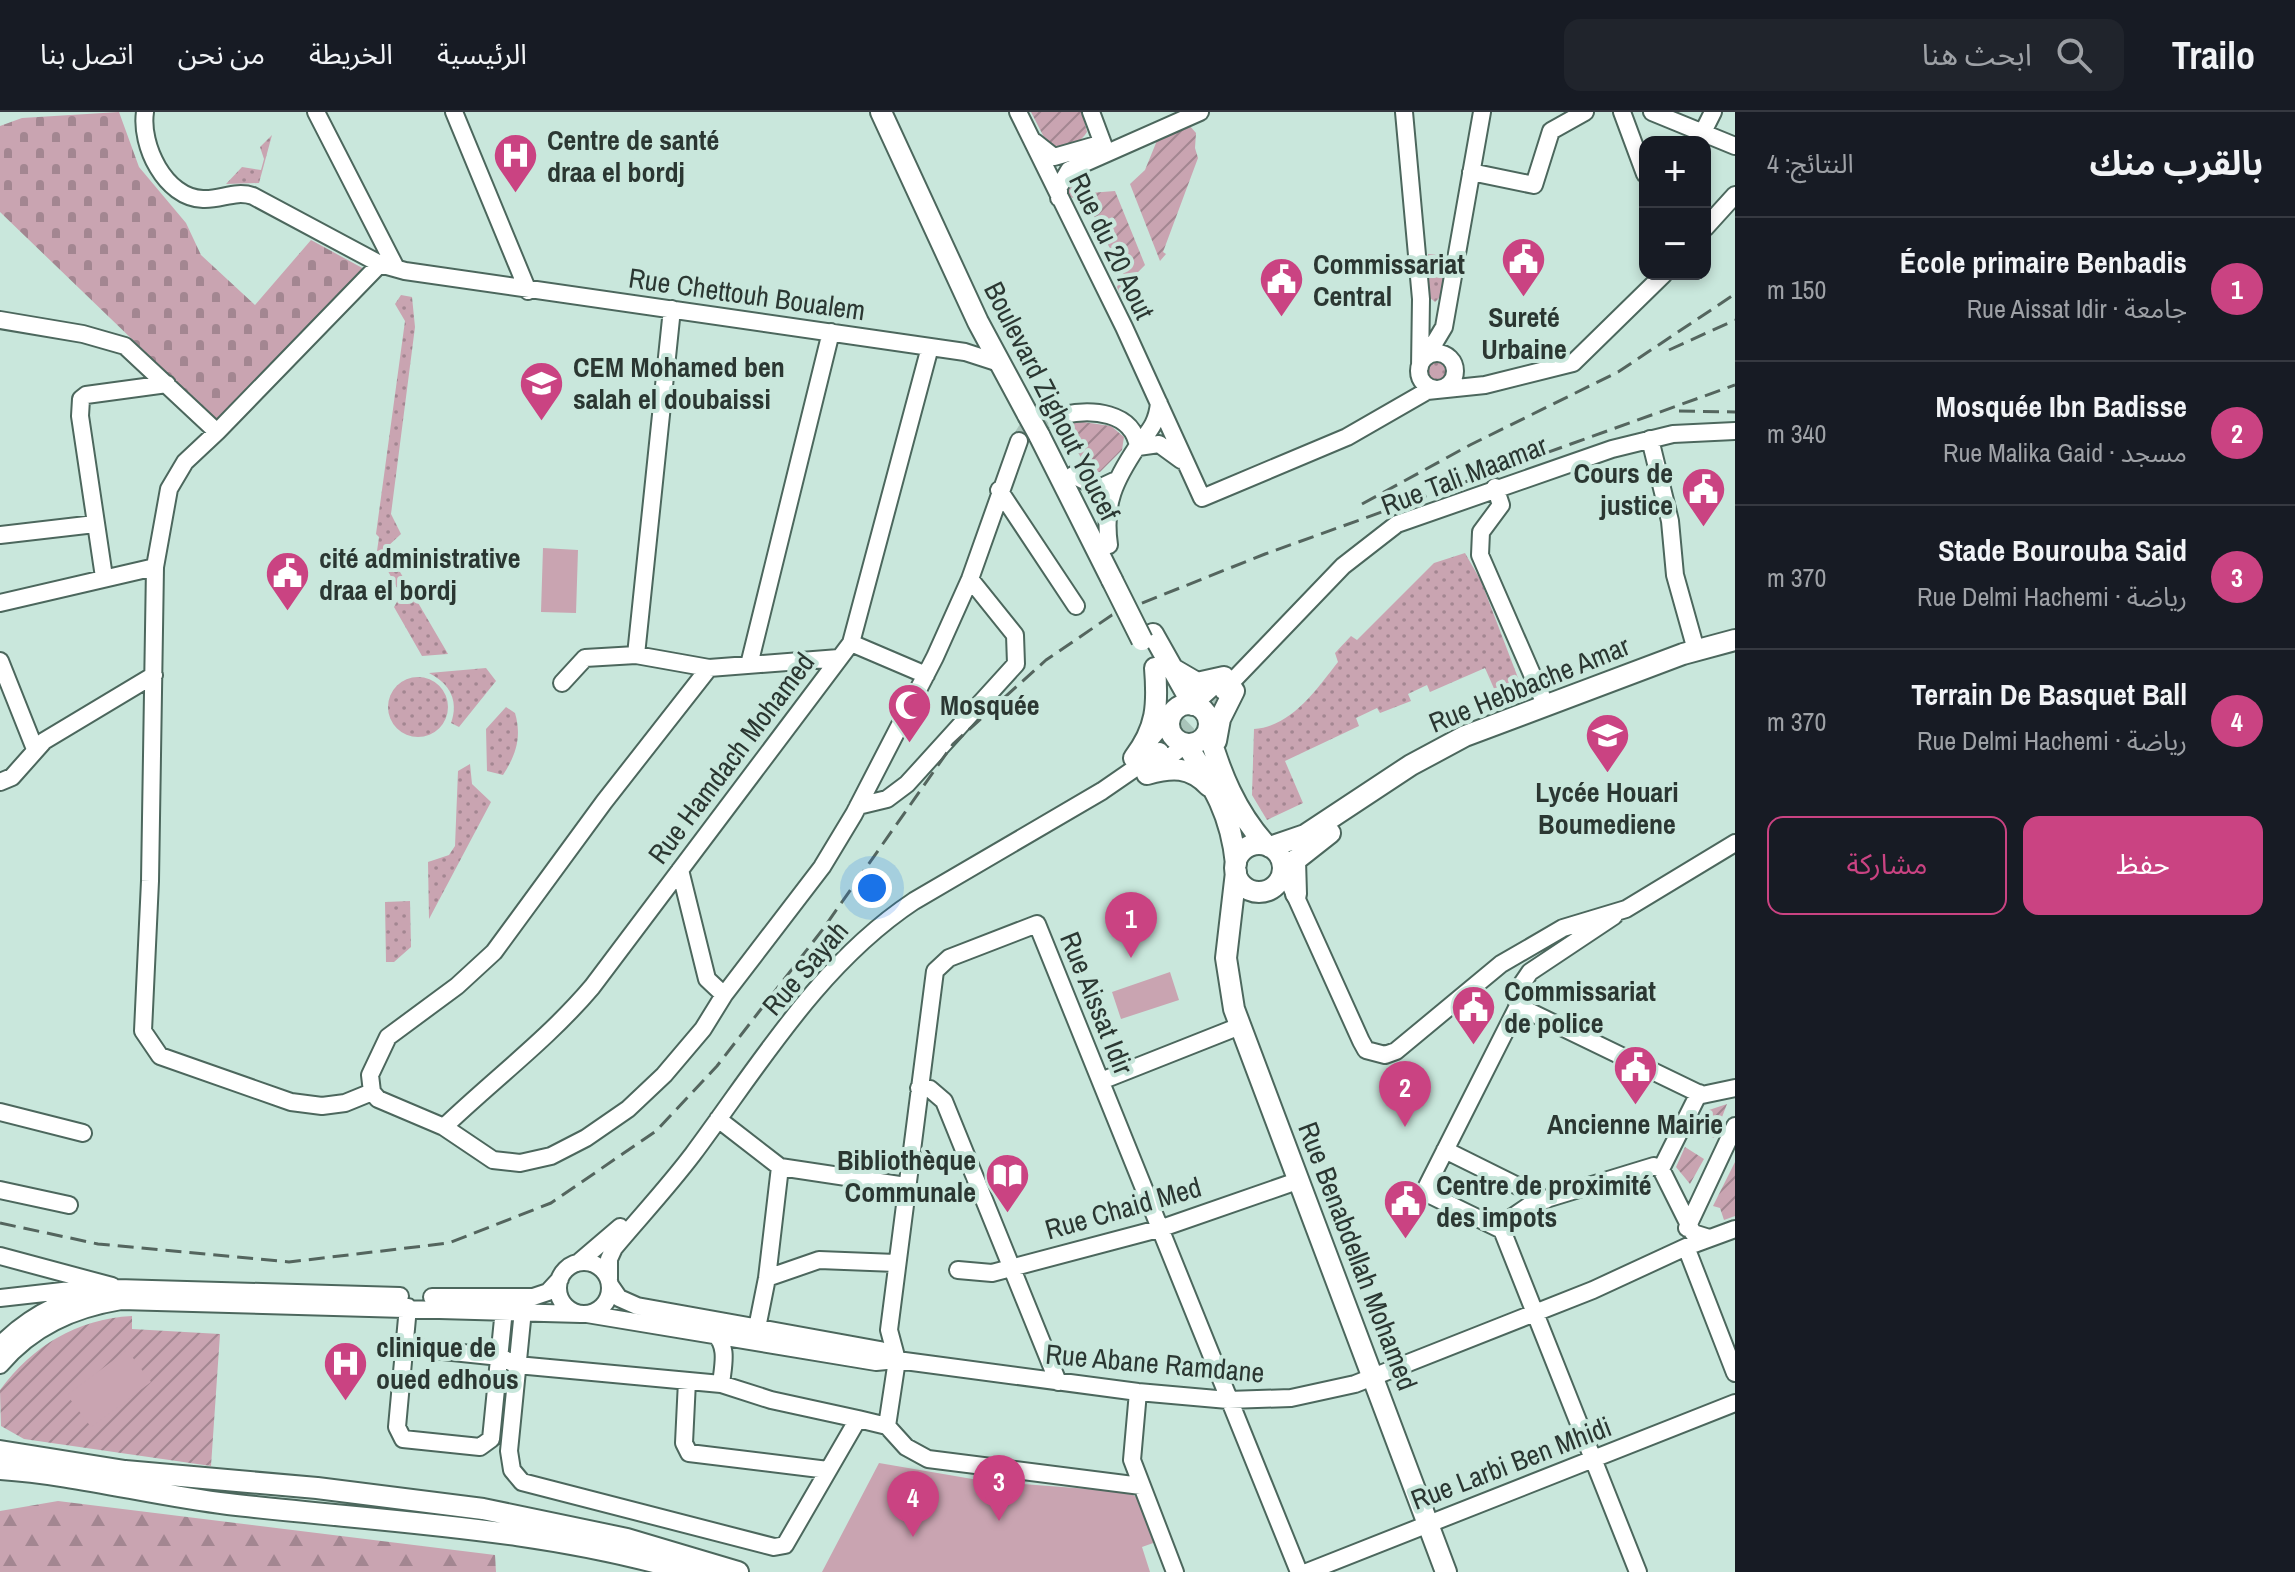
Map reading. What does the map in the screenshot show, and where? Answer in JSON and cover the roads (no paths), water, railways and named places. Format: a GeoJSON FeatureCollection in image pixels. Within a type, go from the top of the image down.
{"type":"FeatureCollection","features":[{"type":"Feature","properties":{"kind":"main road","name":"Boulevard Zighout Youcef"},"geometry":{"type":"LineString","coordinates":[[881,112],[978,322],[999,363],[1034,412]]}},
{"type":"Feature","properties":{"kind":"main road","name":"Boulevard Zighout Youcef"},"geometry":{"type":"LineString","coordinates":[[895,112],[1043,430],[1162,666],[1193,705]]}},
{"type":"Feature","properties":{"kind":"main road","name":"Boulevard Zighout Youcef"},"geometry":{"type":"LineString","coordinates":[[1043,430],[1073,475],[1109,545],[1118,577]]}},
{"type":"Feature","properties":{"kind":"main road","name":"Rue Hebbache Amar"},"geometry":{"type":"LineString","coordinates":[[1268,846],[1305,835],[1436,750],[1545,704],[1696,650],[1735,640]]}},
{"type":"Feature","properties":{"kind":"main road","name":"Rue Hebbache Amar"},"geometry":{"type":"LineString","coordinates":[[1287,867],[1416,777],[1471,748],[1687,667],[1735,653]]}},
{"type":"Feature","properties":{"kind":"main road","name":"Boulevard Zighout Youcef"},"geometry":{"type":"LineString","coordinates":[[1162,666],[1171,715]]}},
{"type":"Feature","properties":{"kind":"main road"},"geometry":{"type":"LineString","coordinates":[[1134,758],[1151,735],[1156,720],[1162,666],[1197,683],[1227,687],[1217,731],[1216,761]]}},
{"type":"Feature","properties":{"kind":"main road"},"geometry":{"type":"LineString","coordinates":[[1287,867],[1276,885],[1263,891],[1248,889],[1236,868],[1233,833],[1214,789],[1186,744],[1171,733],[1171,715],[1180,706],[1193,705],[1207,717],[1216,761],[1242,815],[1280,856],[1287,867],[1296,894]]}},
{"type":"Feature","properties":{"kind":"main road"},"geometry":{"type":"LineString","coordinates":[[1186,744],[1202,739],[1208,730]]}},
{"type":"Feature","properties":{"kind":"main road"},"geometry":{"type":"LineString","coordinates":[[1147,774],[1172,768],[1192,771],[1214,789]]}},
{"type":"Feature","properties":{"kind":"main road"},"geometry":{"type":"LineString","coordinates":[[1236,868],[1247,848],[1268,846]]}},
{"type":"Feature","properties":{"kind":"main road","name":"Rue Benabdellah Mohamed"},"geometry":{"type":"LineString","coordinates":[[1236,868],[1226,958],[1229,991],[1446,1572]]}},
{"type":"Feature","properties":{"kind":"main road","name":"Rue Benabdellah Mohamed"},"geometry":{"type":"LineString","coordinates":[[1226,958],[1246,906],[1263,891]]}},
{"type":"Feature","properties":{"kind":"main road"},"geometry":{"type":"LineString","coordinates":[[0,1451],[125,1471],[317,1488],[483,1509],[627,1539],[738,1572]]}},
{"type":"Feature","properties":{"kind":"main road"},"geometry":{"type":"LineString","coordinates":[[0,1469],[225,1503],[527,1535],[608,1550],[690,1572]]}},
{"type":"Feature","properties":{"kind":"street","name":"Rue Chettouh Boualem"},"geometry":{"type":"LineString","coordinates":[[145,112],[143,126],[151,152],[162,172],[183,192],[200,199],[238,193],[264,200],[388,266],[528,291],[930,347],[999,363]]}},
{"type":"Feature","properties":{"kind":"street"},"geometry":{"type":"LineString","coordinates":[[316,112],[388,266],[185,462],[169,489],[155,567],[143,1031],[160,1056],[291,1102],[322,1106],[345,1103],[372,1092]]}},
{"type":"Feature","properties":{"kind":"street"},"geometry":{"type":"LineString","coordinates":[[454,112],[528,291]]}},
{"type":"Feature","properties":{"kind":"street","name":"Rue du 20 Aout"},"geometry":{"type":"LineString","coordinates":[[1018,112],[1199,495],[1205,498],[1347,437],[1411,401]]}},
{"type":"Feature","properties":{"kind":"street"},"geometry":{"type":"LineString","coordinates":[[1091,112],[1104,147]]}},
{"type":"Feature","properties":{"kind":"street"},"geometry":{"type":"LineString","coordinates":[[1045,170],[1052,174],[1065,173],[1104,147],[1175,112]]}},
{"type":"Feature","properties":{"kind":"street"},"geometry":{"type":"LineString","coordinates":[[1031,138],[1054,157],[1104,147],[1200,112]]}},
{"type":"Feature","properties":{"kind":"street"},"geometry":{"type":"LineString","coordinates":[[1404,112],[1421,299],[1451,383],[1411,401]]}},
{"type":"Feature","properties":{"kind":"street"},"geometry":{"type":"LineString","coordinates":[[1474,387],[1464,383],[1441,353],[1482,112]]}},
{"type":"Feature","properties":{"kind":"street"},"geometry":{"type":"LineString","coordinates":[[1471,172],[1534,185],[1551,131],[1585,112]]}},
{"type":"Feature","properties":{"kind":"street"},"geometry":{"type":"LineString","coordinates":[[1622,112],[1639,158]]}},
{"type":"Feature","properties":{"kind":"street"},"geometry":{"type":"LineString","coordinates":[[1652,112],[1735,146]]}},
{"type":"Feature","properties":{"kind":"street"},"geometry":{"type":"LineString","coordinates":[[1703,132],[1713,112]]}},
{"type":"Feature","properties":{"kind":"street"},"geometry":{"type":"LineString","coordinates":[[1059,198],[1065,173]]}},
{"type":"Feature","properties":{"kind":"street"},"geometry":{"type":"LineString","coordinates":[[1711,221],[1735,195]]}},
{"type":"Feature","properties":{"kind":"street"},"geometry":{"type":"LineString","coordinates":[[1422,366],[1425,384],[1441,388],[1474,387],[1573,363],[1658,280]]}},
{"type":"Feature","properties":{"kind":"street"},"geometry":{"type":"LineString","coordinates":[[1421,299],[1431,310],[1449,303]]}},
{"type":"Feature","properties":{"kind":"street"},"geometry":{"type":"LineString","coordinates":[[636,655],[672,309]]}},
{"type":"Feature","properties":{"kind":"street"},"geometry":{"type":"LineString","coordinates":[[0,320],[83,334],[125,346],[217,432]]}},
{"type":"Feature","properties":{"kind":"street"},"geometry":{"type":"LineString","coordinates":[[960,352],[979,345],[978,322]]}},
{"type":"Feature","properties":{"kind":"street"},"geometry":{"type":"LineString","coordinates":[[749,665],[831,332]]}},
{"type":"Feature","properties":{"kind":"street","name":"Rue Hamdach Mohamed"},"geometry":{"type":"LineString","coordinates":[[444,1127],[564,1021],[851,643],[930,347]]}},
{"type":"Feature","properties":{"kind":"street"},"geometry":{"type":"LineString","coordinates":[[1411,401],[1422,366],[1441,353]]}},
{"type":"Feature","properties":{"kind":"street"},"geometry":{"type":"LineString","coordinates":[[1422,366],[1441,353]]}},
{"type":"Feature","properties":{"kind":"street"},"geometry":{"type":"LineString","coordinates":[[104,577],[79,406],[81,399],[167,384]]}},
{"type":"Feature","properties":{"kind":"street"},"geometry":{"type":"LineString","coordinates":[[709,668],[604,802],[494,952],[457,986],[388,1037],[370,1075],[372,1092],[383,1102],[444,1127],[493,1160],[520,1163],[551,1156],[586,1138],[628,1109],[664,1075],[703,1029],[724,995],[822,867],[858,806],[926,675],[970,579],[999,490],[1043,430],[1093,411],[1125,423],[1140,424],[1158,410]]}},
{"type":"Feature","properties":{"kind":"street"},"geometry":{"type":"LineString","coordinates":[[1109,545],[1106,513],[1114,481],[1150,434],[1158,410]]}},
{"type":"Feature","properties":{"kind":"street"},"geometry":{"type":"LineString","coordinates":[[1125,423],[1137,438],[1138,447]]}},
{"type":"Feature","properties":{"kind":"street","name":"Rue Tali Maamar"},"geometry":{"type":"LineString","coordinates":[[1227,687],[1303,595],[1327,582],[1397,524],[1495,487],[1650,439],[1704,430],[1735,431]]}},
{"type":"Feature","properties":{"kind":"street"},"geometry":{"type":"LineString","coordinates":[[1650,439],[1670,521],[1675,575],[1696,650]]}},
{"type":"Feature","properties":{"kind":"street"},"geometry":{"type":"LineString","coordinates":[[1138,447],[1159,444],[1173,451],[1187,466]]}},
{"type":"Feature","properties":{"kind":"street"},"geometry":{"type":"LineString","coordinates":[[1073,475],[1099,488],[1114,481]]}},
{"type":"Feature","properties":{"kind":"street"},"geometry":{"type":"LineString","coordinates":[[1495,487],[1501,505],[1481,532],[1480,555],[1545,704]]}},
{"type":"Feature","properties":{"kind":"street"},"geometry":{"type":"LineString","coordinates":[[999,490],[1076,606]]}},
{"type":"Feature","properties":{"kind":"street"},"geometry":{"type":"LineString","coordinates":[[0,535],[95,524]]}},
{"type":"Feature","properties":{"kind":"street"},"geometry":{"type":"LineString","coordinates":[[0,603],[155,567]]}},
{"type":"Feature","properties":{"kind":"street"},"geometry":{"type":"LineString","coordinates":[[858,806],[887,799],[907,784],[1016,664],[1015,635],[970,579]]}},
{"type":"Feature","properties":{"kind":"street"},"geometry":{"type":"LineString","coordinates":[[851,643],[926,675]]}},
{"type":"Feature","properties":{"kind":"street"},"geometry":{"type":"LineString","coordinates":[[562,683],[585,658],[636,655],[709,668],[839,658]]}},
{"type":"Feature","properties":{"kind":"street"},"geometry":{"type":"LineString","coordinates":[[0,661],[35,749]]}},
{"type":"Feature","properties":{"kind":"street"},"geometry":{"type":"LineString","coordinates":[[0,782],[12,777],[35,749],[154,675]]}},
{"type":"Feature","properties":{"kind":"street"},"geometry":{"type":"LineString","coordinates":[[1193,705],[1227,687]]}},
{"type":"Feature","properties":{"kind":"street"},"geometry":{"type":"LineString","coordinates":[[1208,730],[1227,687]]}},
{"type":"Feature","properties":{"kind":"street"},"geometry":{"type":"LineString","coordinates":[[1019,838],[1048,812],[1134,758],[1162,730],[1171,715]]}},
{"type":"Feature","properties":{"kind":"street"},"geometry":{"type":"LineString","coordinates":[[1019,838],[1057,826],[1147,774],[1186,744]]}},
{"type":"Feature","properties":{"kind":"street","name":"Rue Sayah"},"geometry":{"type":"LineString","coordinates":[[610,1282],[607,1267],[614,1248],[718,1119],[805,1003],[868,935],[914,901],[1123,778],[1160,751]]}},
{"type":"Feature","properties":{"kind":"street"},"geometry":{"type":"LineString","coordinates":[[1638,1572],[1502,1230],[1424,1192],[1519,1008],[1515,994],[1530,972],[1735,843]]}},
{"type":"Feature","properties":{"kind":"street"},"geometry":{"type":"LineString","coordinates":[[680,870],[707,979],[724,995]]}},
{"type":"Feature","properties":{"kind":"street"},"geometry":{"type":"LineString","coordinates":[[1296,894],[1361,1041],[1366,1050],[1385,1055],[1396,1051],[1501,964],[1563,928],[1626,909]]}},
{"type":"Feature","properties":{"kind":"street","name":"Rue Aissat Idir"},"geometry":{"type":"LineString","coordinates":[[887,1426],[896,1263],[937,966],[1037,924],[1299,1572]]}},
{"type":"Feature","properties":{"kind":"street"},"geometry":{"type":"LineString","coordinates":[[1519,1008],[1699,1093],[1705,1095],[1735,1088]]}},
{"type":"Feature","properties":{"kind":"street"},"geometry":{"type":"LineString","coordinates":[[1101,1081],[1240,1026]]}},
{"type":"Feature","properties":{"kind":"street"},"geometry":{"type":"LineString","coordinates":[[919,1088],[930,1089],[944,1101],[1058,1382]]}},
{"type":"Feature","properties":{"kind":"street"},"geometry":{"type":"LineString","coordinates":[[1661,1169],[1699,1093]]}},
{"type":"Feature","properties":{"kind":"street"},"geometry":{"type":"LineString","coordinates":[[0,1112],[83,1133]]}},
{"type":"Feature","properties":{"kind":"street"},"geometry":{"type":"LineString","coordinates":[[718,1119],[780,1167],[906,1186]]}},
{"type":"Feature","properties":{"kind":"street"},"geometry":{"type":"LineString","coordinates":[[1735,1126],[1690,1221],[1681,1249],[1735,1373]]}},
{"type":"Feature","properties":{"kind":"street"},"geometry":{"type":"LineString","coordinates":[[1445,1150],[1546,1200]]}},
{"type":"Feature","properties":{"kind":"street"},"geometry":{"type":"LineString","coordinates":[[757,1328],[767,1278],[780,1167]]}},
{"type":"Feature","properties":{"kind":"street"},"geometry":{"type":"LineString","coordinates":[[1502,1230],[1523,1209],[1546,1200],[1646,1167],[1661,1169]]}},
{"type":"Feature","properties":{"kind":"street"},"geometry":{"type":"LineString","coordinates":[[1661,1169],[1696,1236],[1710,1238]]}},
{"type":"Feature","properties":{"kind":"street","name":"Rue Chaid Med"},"geometry":{"type":"LineString","coordinates":[[958,1270],[992,1273],[1162,1228],[1300,1180]]}},
{"type":"Feature","properties":{"kind":"street"},"geometry":{"type":"LineString","coordinates":[[0,1190],[69,1205]]}},
{"type":"Feature","properties":{"kind":"street","name":"Rue Sayah"},"geometry":{"type":"LineString","coordinates":[[579,1262],[658,1195]]}},
{"type":"Feature","properties":{"kind":"street","name":"Rue Abane Ramdane"},"geometry":{"type":"LineString","coordinates":[[610,1282],[623,1301],[657,1310],[889,1350],[1036,1380],[1228,1400],[1291,1398],[1373,1376],[1735,1229]]}},
{"type":"Feature","properties":{"kind":"street"},"geometry":{"type":"LineString","coordinates":[[0,1256],[117,1288]]}},
{"type":"Feature","properties":{"kind":"street"},"geometry":{"type":"LineString","coordinates":[[767,1278],[819,1260],[896,1263]]}},
{"type":"Feature","properties":{"kind":"street"},"geometry":{"type":"LineString","coordinates":[[0,1298],[35,1292],[117,1288],[521,1297],[542,1295],[560,1279],[565,1270],[579,1262],[600,1266],[610,1282],[603,1307],[584,1314]]}},
{"type":"Feature","properties":{"kind":"street"},"geometry":{"type":"LineString","coordinates":[[560,1279],[562,1301],[584,1314]]}},
{"type":"Feature","properties":{"kind":"street"},"geometry":{"type":"LineString","coordinates":[[0,1345],[28,1320],[65,1300],[117,1288]]}},
{"type":"Feature","properties":{"kind":"street"},"geometry":{"type":"LineString","coordinates":[[35,1292],[65,1300]]}},
{"type":"Feature","properties":{"kind":"street"},"geometry":{"type":"LineString","coordinates":[[0,1365],[14,1348],[43,1327],[78,1311],[121,1301],[523,1310],[584,1314],[713,1332],[876,1362],[889,1350]]}},
{"type":"Feature","properties":{"kind":"street"},"geometry":{"type":"LineString","coordinates":[[408,1307],[397,1427],[403,1439],[486,1446],[491,1439],[504,1309]]}},
{"type":"Feature","properties":{"kind":"street"},"geometry":{"type":"LineString","coordinates":[[523,1310],[509,1451],[512,1470],[522,1482],[774,1547],[785,1545],[792,1538],[858,1419]]}},
{"type":"Feature","properties":{"kind":"street"},"geometry":{"type":"LineString","coordinates":[[713,1332],[722,1342],[721,1384]]}},
{"type":"Feature","properties":{"kind":"street"},"geometry":{"type":"LineString","coordinates":[[724,1355],[742,1337]]}},
{"type":"Feature","properties":{"kind":"street"},"geometry":{"type":"LineString","coordinates":[[405,1347],[500,1357],[517,1365],[721,1384],[771,1400],[887,1426],[906,1447],[928,1459],[1141,1486]]}},
{"type":"Feature","properties":{"kind":"street"},"geometry":{"type":"LineString","coordinates":[[687,1381],[684,1443],[689,1453],[828,1470]]}},
{"type":"Feature","properties":{"kind":"street"},"geometry":{"type":"LineString","coordinates":[[1138,1392],[1132,1460],[1175,1572]]}},
{"type":"Feature","properties":{"kind":"street","name":"Rue Larbi Ben Mhidi"},"geometry":{"type":"LineString","coordinates":[[1307,1572],[1735,1403]]}},
{"type":"Feature","properties":{"kind":"tunnel"},"geometry":{"type":"LineString","coordinates":[[1019,441],[1027,428],[1063,415]]}},
{"type":"Feature","properties":{"kind":"tunnel"},"geometry":{"type":"LineString","coordinates":[[1160,751],[1223,691]]}},
{"type":"Feature","properties":{"kind":"railway"},"geometry":{"type":"LineString","coordinates":[[1362,504],[1470,445],[1618,372],[1735,294]]}},
{"type":"Feature","properties":{"kind":"railway"},"geometry":{"type":"LineString","coordinates":[[1669,350],[1735,320]]}},
{"type":"Feature","properties":{"kind":"railway"},"geometry":{"type":"LineString","coordinates":[[0,1223],[98,1244],[289,1262],[449,1243],[551,1203],[656,1131],[717,1066],[823,929],[953,744],[1046,660],[1112,615],[1265,554],[1735,385]]}},
{"type":"Feature","properties":{"kind":"railway"},"geometry":{"type":"LineString","coordinates":[[1679,411],[1735,412]]}},
{"type":"Feature","properties":{"kind":"place","name":"Centre de santé draa el bordj"},"geometry":{"type":"Point","coordinates":[516,195]}},
{"type":"Feature","properties":{"kind":"place","name":"Sureté Urbaine"},"geometry":{"type":"Point","coordinates":[1524,299]}},
{"type":"Feature","properties":{"kind":"place","name":"Commissariat Central"},"geometry":{"type":"Point","coordinates":[1282,319]}},
{"type":"Feature","properties":{"kind":"place","name":"CEM Mohamed ben salah el doubaissi"},"geometry":{"type":"Point","coordinates":[542,422]}},
{"type":"Feature","properties":{"kind":"place","name":"Cours de justice"},"geometry":{"type":"Point","coordinates":[1704,528]}},
{"type":"Feature","properties":{"kind":"place","name":"cité administrative draa el bordj"},"geometry":{"type":"Point","coordinates":[288,613]}},
{"type":"Feature","properties":{"kind":"place","name":"Mosquée"},"geometry":{"type":"Point","coordinates":[909,744]}},
{"type":"Feature","properties":{"kind":"place","name":"Lycée Houari Boumediene"},"geometry":{"type":"Point","coordinates":[1607,774]}},
{"type":"Feature","properties":{"kind":"place","name":"École primaire Benbadis"},"geometry":{"type":"Point","coordinates":[1131,958]}},
{"type":"Feature","properties":{"kind":"place","name":"Commissariat de police"},"geometry":{"type":"Point","coordinates":[1473,1046]}},
{"type":"Feature","properties":{"kind":"place","name":"Ancienne Mairie"},"geometry":{"type":"Point","coordinates":[1635,1106]}},
{"type":"Feature","properties":{"kind":"place","name":"Mosquée Ibn Badisse"},"geometry":{"type":"Point","coordinates":[1405,1127]}},
{"type":"Feature","properties":{"kind":"place","name":"Bibliothèque Communale"},"geometry":{"type":"Point","coordinates":[1007,1215]}},
{"type":"Feature","properties":{"kind":"place","name":"Centre de proximité des impots"},"geometry":{"type":"Point","coordinates":[1405,1240]}},
{"type":"Feature","properties":{"kind":"place","name":"clinique de oued edhous"},"geometry":{"type":"Point","coordinates":[345,1402]}},
{"type":"Feature","properties":{"kind":"place","name":"Stade Bourouba Said"},"geometry":{"type":"Point","coordinates":[999,1521]}},
{"type":"Feature","properties":{"kind":"place","name":"Terrain De Basquet Ball"},"geometry":{"type":"Point","coordinates":[913,1537]}}]}
